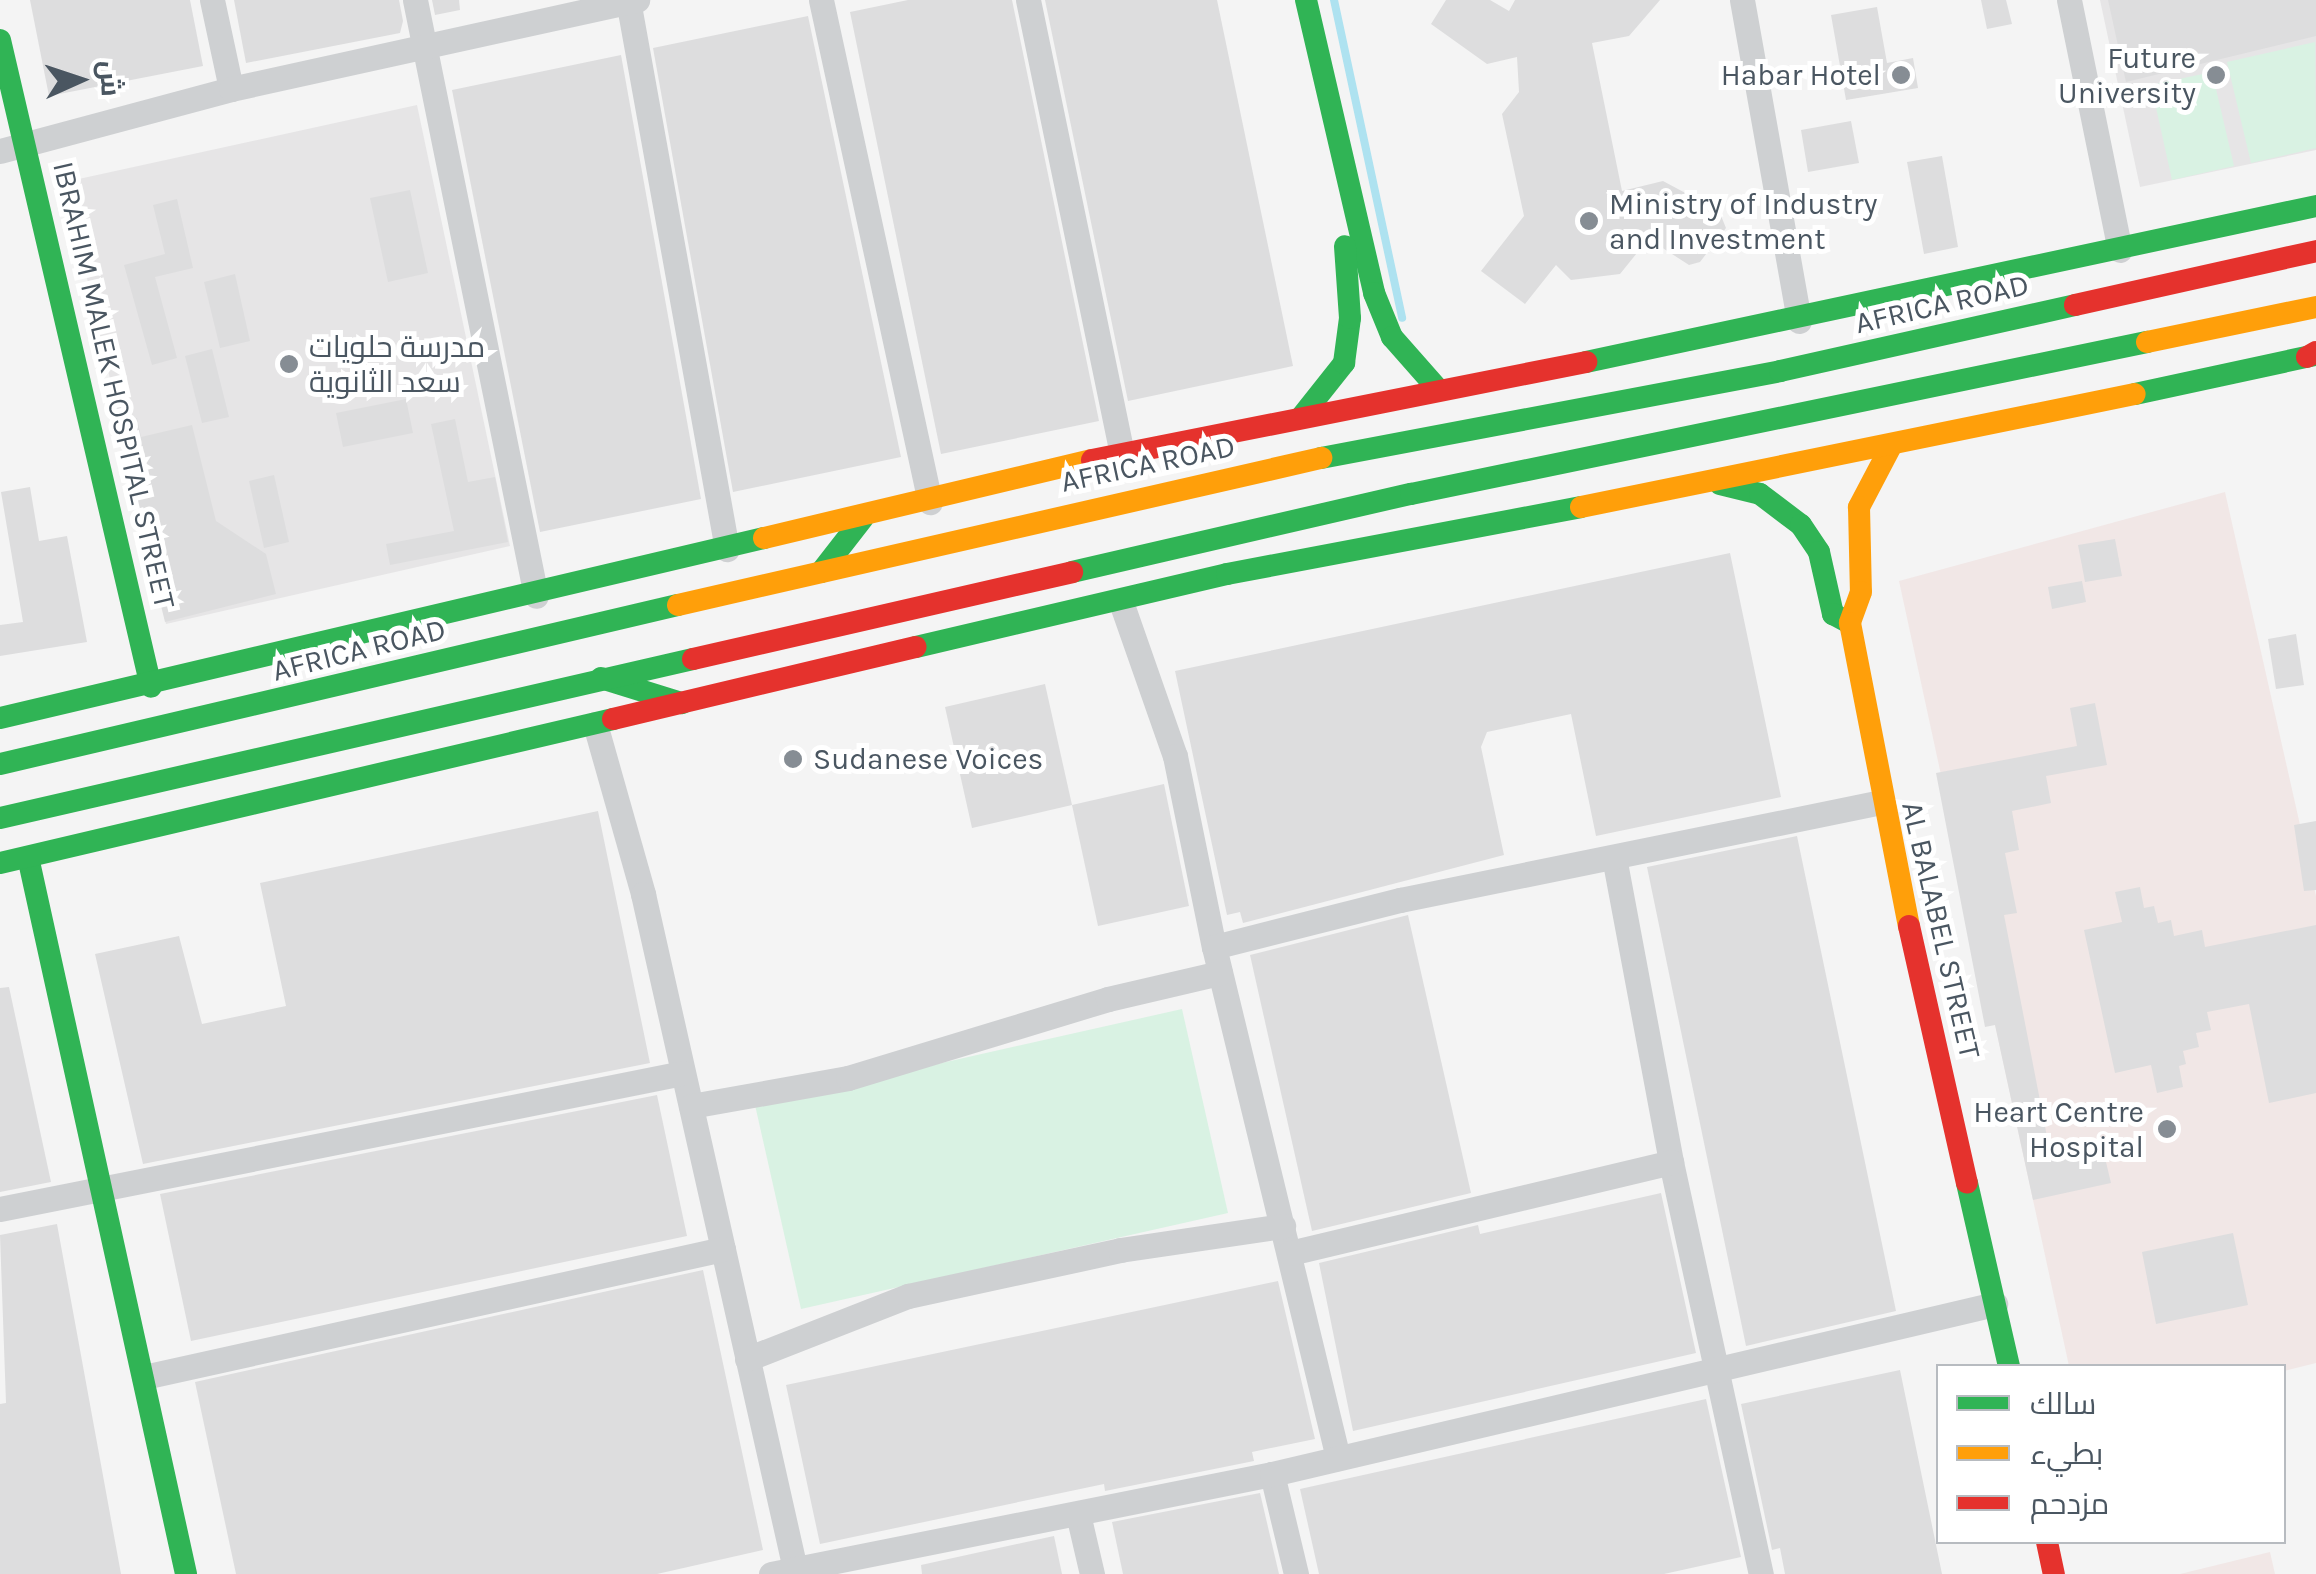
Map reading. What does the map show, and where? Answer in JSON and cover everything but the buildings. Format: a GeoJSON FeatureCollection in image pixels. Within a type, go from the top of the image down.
{"type":"FeatureCollection","features":[{"type":"Feature","properties":{"kind":"main road"},"geometry":{"type":"LineString","coordinates":[[1306,0],[1380,311],[1392,337],[1437,388]]}},
{"type":"Feature","properties":{"kind":"main road","name":"IBRAHIM MALEK HOSPITAL STREET"},"geometry":{"type":"LineString","coordinates":[[0,40],[28,144],[151,688]]}},
{"type":"Feature","properties":{"kind":"main road"},"geometry":{"type":"LineString","coordinates":[[1302,416],[1344,362],[1348,342],[1342,160]]}},
{"type":"Feature","properties":{"kind":"main road","name":"AFRICA ROAD"},"geometry":{"type":"LineString","coordinates":[[0,718],[151,688],[1122,453],[1437,388],[1799,321],[2316,206]]}},
{"type":"Feature","properties":{"kind":"main road","name":"AFRICA ROAD"},"geometry":{"type":"LineString","coordinates":[[0,764],[1234,475],[1780,371],[2316,251]]}},
{"type":"Feature","properties":{"kind":"main road"},"geometry":{"type":"LineString","coordinates":[[0,818],[1410,494],[2316,307]]}},
{"type":"Feature","properties":{"kind":"main road"},"geometry":{"type":"LineString","coordinates":[[0,862],[1228,574],[1890,448],[2313,355]]}},
{"type":"Feature","properties":{"kind":"main road","name":"AL BALABEL STREET"},"geometry":{"type":"LineString","coordinates":[[1890,448],[1859,507],[1861,592],[1850,622],[1881,802],[2009,1364]]}},
{"type":"Feature","properties":{"kind":"main road","name":"AL BALABEL STREET"},"geometry":{"type":"LineString","coordinates":[[1709,483],[1744,488],[1790,514],[1818,552],[1833,614],[1850,622]]}},
{"type":"Feature","properties":{"kind":"main road"},"geometry":{"type":"LineString","coordinates":[[822,572],[864,518]]}},
{"type":"Feature","properties":{"kind":"main road"},"geometry":{"type":"LineString","coordinates":[[599,678],[682,704]]}},
{"type":"Feature","properties":{"kind":"main road"},"geometry":{"type":"LineString","coordinates":[[28,856],[186,1574]]}},
{"type":"Feature","properties":{"kind":"main road"},"geometry":{"type":"LineString","coordinates":[[2047,1544],[2054,1574]]}},
{"type":"Feature","properties":{"kind":"street"},"geometry":{"type":"LineString","coordinates":[[212,0],[230,90]]}},
{"type":"Feature","properties":{"kind":"street"},"geometry":{"type":"LineString","coordinates":[[415,0],[536,596]]}},
{"type":"Feature","properties":{"kind":"street"},"geometry":{"type":"LineString","coordinates":[[821,0],[930,502]]}},
{"type":"Feature","properties":{"kind":"street"},"geometry":{"type":"LineString","coordinates":[[1028,0],[1122,453]]}},
{"type":"Feature","properties":{"kind":"street"},"geometry":{"type":"LineString","coordinates":[[1742,0],[1799,321]]}},
{"type":"Feature","properties":{"kind":"street"},"geometry":{"type":"LineString","coordinates":[[2069,0],[2120,250]]}},
{"type":"Feature","properties":{"kind":"street"},"geometry":{"type":"LineString","coordinates":[[0,151],[230,90],[631,1],[727,548]]}},
{"type":"Feature","properties":{"kind":"street"},"geometry":{"type":"LineString","coordinates":[[1121,602],[1175,756],[1220,973],[1338,1458]]}},
{"type":"Feature","properties":{"kind":"street"},"geometry":{"type":"LineString","coordinates":[[595,724],[683,1072],[723,1249],[747,1360],[783,1571],[1272,1474],[1721,1373],[1995,1304]]}},
{"type":"Feature","properties":{"kind":"street"},"geometry":{"type":"LineString","coordinates":[[1214,947],[1881,802]]}},
{"type":"Feature","properties":{"kind":"street"},"geometry":{"type":"LineString","coordinates":[[1614,857],[1671,1162],[1721,1373],[1758,1573]]}},
{"type":"Feature","properties":{"kind":"street"},"geometry":{"type":"LineString","coordinates":[[690,1106],[848,1078],[1108,999],[1220,973]]}},
{"type":"Feature","properties":{"kind":"street"},"geometry":{"type":"LineString","coordinates":[[0,1209],[683,1072]]}},
{"type":"Feature","properties":{"kind":"street"},"geometry":{"type":"LineString","coordinates":[[1290,1253],[1671,1162]]}},
{"type":"Feature","properties":{"kind":"street"},"geometry":{"type":"LineString","coordinates":[[747,1360],[908,1296],[1120,1250],[1283,1226]]}},
{"type":"Feature","properties":{"kind":"street"},"geometry":{"type":"LineString","coordinates":[[144,1377],[723,1249]]}},
{"type":"Feature","properties":{"kind":"street"},"geometry":{"type":"LineString","coordinates":[[1272,1474],[1296,1574]]}},
{"type":"Feature","properties":{"kind":"street"},"geometry":{"type":"LineString","coordinates":[[1078,1514],[1092,1574]]}},
{"type":"Feature","properties":{"kind":"shaded area","name":"Future University"},"geometry":{"type":"Polygon","coordinates":[[[2100,0],[2316,0],[2316,150],[2140,187],[2100,0]]]}},
{"type":"Feature","properties":{"kind":"shaded area","name":"مدرسة حلويات سعد الثانوية"},"geometry":{"type":"Polygon","coordinates":[[[417,105],[510,546],[166,624],[65,182],[417,105]]]}},
{"type":"Feature","properties":{"kind":"shaded area","name":"Heart Centre Hospital"},"geometry":{"type":"Polygon","coordinates":[[[2225,492],[2316,896],[2316,1363],[2286,1370],[2286,1364],[2069,1364],[1899,581],[2225,492]]]}},
{"type":"Feature","properties":{"kind":"shaded area"},"geometry":{"type":"Polygon","coordinates":[[[2270,1552],[2275,1574],[2180,1574],[2270,1552]]]}},
{"type":"Feature","properties":{"kind":"green space"},"geometry":{"type":"Polygon","coordinates":[[[2315,42],[2316,148],[2251,163],[2227,62],[2315,42]]]}},
{"type":"Feature","properties":{"kind":"green space"},"geometry":{"type":"Polygon","coordinates":[[[2212,72],[2234,166],[2172,180],[2151,85],[2212,72]]]}},
{"type":"Feature","properties":{"kind":"green space"},"geometry":{"type":"Polygon","coordinates":[[[1182,1009],[1228,1213],[801,1309],[755,1105],[1182,1009]]]}},
{"type":"Feature","properties":{"kind":"waterway"},"geometry":{"type":"LineString","coordinates":[[1334,0],[1402,318]]}},
{"type":"Feature","properties":{"kind":"traffic: fast"},"geometry":{"type":"LineString","coordinates":[[1306,0],[1374,293],[1392,337],[1437,388]]}},
{"type":"Feature","properties":{"kind":"traffic: fast"},"geometry":{"type":"LineString","coordinates":[[0,40],[151,687]]}},
{"type":"Feature","properties":{"kind":"traffic: fast"},"geometry":{"type":"LineString","coordinates":[[1586,362],[2316,206]]}},
{"type":"Feature","properties":{"kind":"traffic: fast"},"geometry":{"type":"LineString","coordinates":[[1302,416],[1344,363],[1350,318],[1345,246]]}},
{"type":"Feature","properties":{"kind":"traffic: fast"},"geometry":{"type":"LineString","coordinates":[[1321,458],[1780,371],[2075,305]]}},
{"type":"Feature","properties":{"kind":"traffic: fast"},"geometry":{"type":"LineString","coordinates":[[1072,572],[1411,494],[2147,342]]}},
{"type":"Feature","properties":{"kind":"traffic: fast"},"geometry":{"type":"LineString","coordinates":[[2135,394],[2316,355]]}},
{"type":"Feature","properties":{"kind":"traffic: fast"},"geometry":{"type":"LineString","coordinates":[[1720,484],[1760,494],[1801,525],[1819,552],[1833,614],[1850,623]]}},
{"type":"Feature","properties":{"kind":"traffic: fast"},"geometry":{"type":"LineString","coordinates":[[916,647],[1227,574],[1581,507]]}},
{"type":"Feature","properties":{"kind":"traffic: fast"},"geometry":{"type":"LineString","coordinates":[[821,572],[863,518]]}},
{"type":"Feature","properties":{"kind":"traffic: fast"},"geometry":{"type":"LineString","coordinates":[[0,718],[764,538]]}},
{"type":"Feature","properties":{"kind":"traffic: fast"},"geometry":{"type":"LineString","coordinates":[[0,764],[678,605]]}},
{"type":"Feature","properties":{"kind":"traffic: fast"},"geometry":{"type":"LineString","coordinates":[[0,818],[693,659]]}},
{"type":"Feature","properties":{"kind":"traffic: fast"},"geometry":{"type":"LineString","coordinates":[[601,678],[682,703]]}},
{"type":"Feature","properties":{"kind":"traffic: fast"},"geometry":{"type":"LineString","coordinates":[[0,863],[613,719]]}},
{"type":"Feature","properties":{"kind":"traffic: fast"},"geometry":{"type":"LineString","coordinates":[[28,857],[186,1574]]}},
{"type":"Feature","properties":{"kind":"traffic: fast"},"geometry":{"type":"LineString","coordinates":[[1967,1183],[2009,1364]]}},
{"type":"Feature","properties":{"kind":"traffic: slow"},"geometry":{"type":"LineString","coordinates":[[2147,342],[2316,307]]}},
{"type":"Feature","properties":{"kind":"traffic: slow"},"geometry":{"type":"LineString","coordinates":[[1581,507],[2135,394]]}},
{"type":"Feature","properties":{"kind":"traffic: slow"},"geometry":{"type":"LineString","coordinates":[[1890,448],[1859,507],[1861,592],[1850,623],[1909,926]]}},
{"type":"Feature","properties":{"kind":"traffic: slow"},"geometry":{"type":"LineString","coordinates":[[678,605],[1321,458]]}},
{"type":"Feature","properties":{"kind":"traffic: slow"},"geometry":{"type":"LineString","coordinates":[[764,538],[1092,460]]}},
{"type":"Feature","properties":{"kind":"traffic: jam"},"geometry":{"type":"LineString","coordinates":[[2075,305],[2316,251]]}},
{"type":"Feature","properties":{"kind":"traffic: jam"},"geometry":{"type":"LineString","coordinates":[[2307,357],[2316,352]]}},
{"type":"Feature","properties":{"kind":"traffic: jam"},"geometry":{"type":"LineString","coordinates":[[1092,460],[1586,362]]}},
{"type":"Feature","properties":{"kind":"traffic: jam"},"geometry":{"type":"LineString","coordinates":[[693,659],[1072,572]]}},
{"type":"Feature","properties":{"kind":"traffic: jam"},"geometry":{"type":"LineString","coordinates":[[613,719],[916,647]]}},
{"type":"Feature","properties":{"kind":"traffic: jam"},"geometry":{"type":"LineString","coordinates":[[1909,926],[1967,1183]]}},
{"type":"Feature","properties":{"kind":"traffic: jam"},"geometry":{"type":"LineString","coordinates":[[2047,1544],[2054,1574]]}},
{"type":"Feature","properties":{"kind":"place","name":"Habar Hotel"},"geometry":{"type":"Point","coordinates":[1901,75]}},
{"type":"Feature","properties":{"kind":"place","name":"Future University"},"geometry":{"type":"Point","coordinates":[2216,75]}},
{"type":"Feature","properties":{"kind":"place","name":"Ministry of Industry and Investment"},"geometry":{"type":"Point","coordinates":[1589,221]}},
{"type":"Feature","properties":{"kind":"place","name":"مدرسة حلويات سعد الثانوية"},"geometry":{"type":"Point","coordinates":[289,364]}},
{"type":"Feature","properties":{"kind":"place","name":"Sudanese Voices"},"geometry":{"type":"Point","coordinates":[793,759]}},
{"type":"Feature","properties":{"kind":"place","name":"Heart Centre Hospital"},"geometry":{"type":"Point","coordinates":[2167,1129]}}]}
